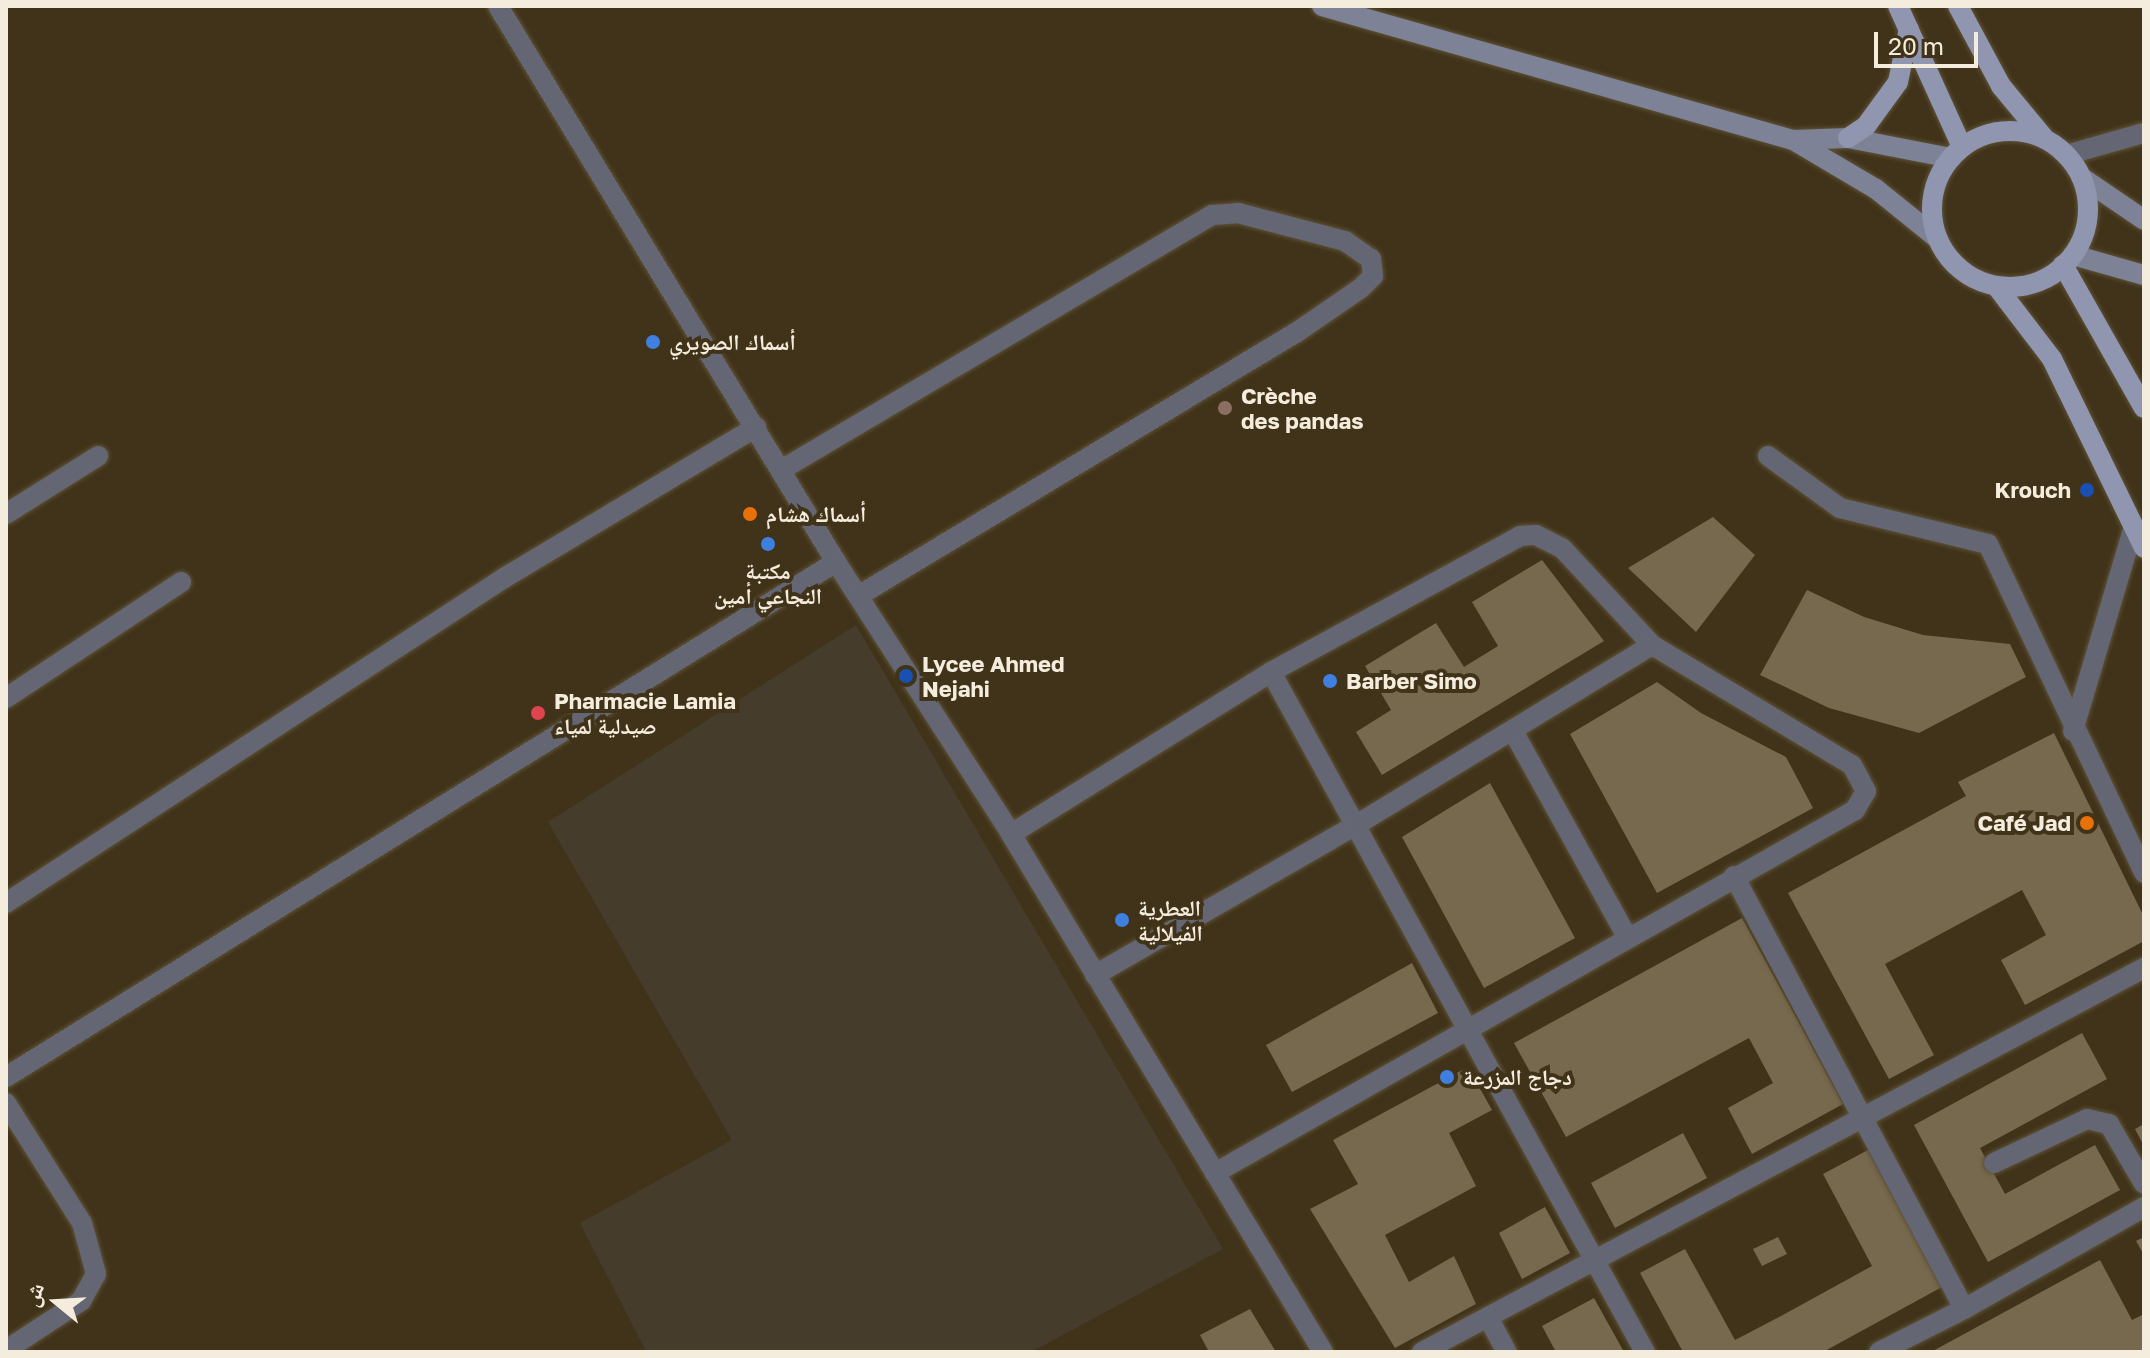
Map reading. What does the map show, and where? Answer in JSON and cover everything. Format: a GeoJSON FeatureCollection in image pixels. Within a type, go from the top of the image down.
{"type":"FeatureCollection","features":[{"type":"Feature","properties":{"kind":"main road"},"geometry":{"type":"LineString","coordinates":[[1322,6],[1793,140],[1876,189],[1938,239],[1953,262],[1997,287],[2052,359],[2144,548]]}},
{"type":"Feature","properties":{"kind":"main road"},"geometry":{"type":"LineString","coordinates":[[1898,6],[1957,152],[1933,197],[1938,239]]}},
{"type":"Feature","properties":{"kind":"main road"},"geometry":{"type":"LineString","coordinates":[[1958,6],[2001,86],[2045,139],[2066,155],[2081,177],[2144,220]]}},
{"type":"Feature","properties":{"kind":"main road"},"geometry":{"type":"LineString","coordinates":[[1848,138],[1866,126],[1898,82],[1909,29]]}},
{"type":"Feature","properties":{"kind":"main road"},"geometry":{"type":"LineString","coordinates":[[1793,140],[1848,138],[1957,152],[2000,131],[2045,139]]}},
{"type":"Feature","properties":{"kind":"main road"},"geometry":{"type":"LineString","coordinates":[[1997,287],[2045,279],[2068,260],[2087,218],[2081,177]]}},
{"type":"Feature","properties":{"kind":"main road"},"geometry":{"type":"LineString","coordinates":[[2068,260],[2144,275]]}},
{"type":"Feature","properties":{"kind":"main road"},"geometry":{"type":"LineString","coordinates":[[2068,260],[2143,403]]}},
{"type":"Feature","properties":{"kind":"street"},"geometry":{"type":"LineString","coordinates":[[498,6],[836,562],[1011,834],[1323,1352]]}},
{"type":"Feature","properties":{"kind":"street"},"geometry":{"type":"LineString","coordinates":[[2066,155],[2144,133]]}},
{"type":"Feature","properties":{"kind":"street"},"geometry":{"type":"LineString","coordinates":[[781,470],[1212,215],[1238,213],[1345,241],[1371,259],[1373,276],[1361,288],[1297,332],[858,596]]}},
{"type":"Feature","properties":{"kind":"street"},"geometry":{"type":"LineString","coordinates":[[7,900],[504,578],[756,427]]}},
{"type":"Feature","properties":{"kind":"street"},"geometry":{"type":"LineString","coordinates":[[6,514],[98,456]]}},
{"type":"Feature","properties":{"kind":"street"},"geometry":{"type":"LineString","coordinates":[[1768,456],[1840,508],[1988,544],[2073,731],[2144,873]]}},
{"type":"Feature","properties":{"kind":"street"},"geometry":{"type":"LineString","coordinates":[[2073,731],[2134,527]]}},
{"type":"Feature","properties":{"kind":"street"},"geometry":{"type":"LineString","coordinates":[[1011,834],[1271,672],[1520,536],[1536,535],[1562,548],[1652,645],[1852,765],[1866,791],[1855,810],[1215,1173]]}},
{"type":"Feature","properties":{"kind":"street"},"geometry":{"type":"LineString","coordinates":[[6,1077],[836,562]]}},
{"type":"Feature","properties":{"kind":"street"},"geometry":{"type":"LineString","coordinates":[[6,698],[181,582]]}},
{"type":"Feature","properties":{"kind":"street"},"geometry":{"type":"LineString","coordinates":[[1095,975],[1356,825],[1652,645]]}},
{"type":"Feature","properties":{"kind":"street"},"geometry":{"type":"LineString","coordinates":[[1271,672],[1645,1352]]}},
{"type":"Feature","properties":{"kind":"street"},"geometry":{"type":"LineString","coordinates":[[1513,731],[1627,937]]}},
{"type":"Feature","properties":{"kind":"street"},"geometry":{"type":"LineString","coordinates":[[1734,876],[1964,1309]]}},
{"type":"Feature","properties":{"kind":"street"},"geometry":{"type":"LineString","coordinates":[[1422,1352],[2144,968]]}},
{"type":"Feature","properties":{"kind":"street"},"geometry":{"type":"LineString","coordinates":[[6,1103],[82,1223],[96,1274],[81,1301],[6,1350]]}},
{"type":"Feature","properties":{"kind":"street"},"geometry":{"type":"LineString","coordinates":[[1994,1163],[2087,1119],[2109,1124],[2144,1184]]}},
{"type":"Feature","properties":{"kind":"street"},"geometry":{"type":"LineString","coordinates":[[1879,1352],[1964,1309],[2144,1207]]}},
{"type":"Feature","properties":{"kind":"street"},"geometry":{"type":"LineString","coordinates":[[1488,1317],[1507,1352]]}},
{"type":"Feature","properties":{"kind":"shaded area"},"geometry":{"type":"Polygon","coordinates":[[[856,625],[1223,1249],[1031,1352],[640,1352],[645,1349],[580,1223],[732,1140],[548,822],[856,625]]]}},
{"type":"Feature","properties":{"kind":"building"},"geometry":{"type":"Polygon","coordinates":[[[1713,517],[1755,555],[1696,632],[1628,568],[1713,517]]]}},
{"type":"Feature","properties":{"kind":"building"},"geometry":{"type":"Polygon","coordinates":[[[1542,560],[1604,641],[1382,775],[1356,732],[1391,710],[1365,666],[1436,623],[1464,667],[1498,646],[1472,602],[1542,560]]]}},
{"type":"Feature","properties":{"kind":"building"},"geometry":{"type":"Polygon","coordinates":[[[1807,590],[1864,617],[1923,635],[2010,644],[2026,677],[1919,733],[1829,708],[1760,675],[1807,590]]]}},
{"type":"Feature","properties":{"kind":"building"},"geometry":{"type":"Polygon","coordinates":[[[1657,682],[1701,713],[1786,757],[1813,808],[1657,893],[1570,734],[1657,682]]]}},
{"type":"Feature","properties":{"kind":"building"},"geometry":{"type":"Polygon","coordinates":[[[2054,733],[2144,917],[2144,941],[2025,1005],[2001,960],[2046,935],[2022,890],[1885,964],[1934,1055],[1889,1079],[1788,893],[1966,796],[1958,782],[2054,733]]]}},
{"type":"Feature","properties":{"kind":"building"},"geometry":{"type":"Polygon","coordinates":[[[1490,783],[1575,938],[1484,988],[1402,837],[1490,783]]]}},
{"type":"Feature","properties":{"kind":"building"},"geometry":{"type":"Polygon","coordinates":[[[1742,918],[1843,1104],[1752,1154],[1728,1108],[1773,1083],[1749,1038],[1566,1137],[1514,1043],[1742,918]]]}},
{"type":"Feature","properties":{"kind":"building"},"geometry":{"type":"Polygon","coordinates":[[[1412,963],[1438,1013],[1292,1092],[1266,1045],[1412,963]]]}},
{"type":"Feature","properties":{"kind":"building"},"geometry":{"type":"Polygon","coordinates":[[[2082,1033],[2107,1079],[1980,1148],[2005,1194],[2095,1145],[2120,1190],[1988,1262],[1914,1125],[2082,1033]]]}},
{"type":"Feature","properties":{"kind":"building"},"geometry":{"type":"Polygon","coordinates":[[[1468,1067],[1492,1110],[1449,1133],[1476,1186],[1385,1235],[1409,1282],[1454,1256],[1476,1304],[1395,1348],[1310,1209],[1358,1184],[1333,1140],[1468,1067]]]}},
{"type":"Feature","properties":{"kind":"building"},"geometry":{"type":"Polygon","coordinates":[[[2144,1124],[2144,1146],[2135,1129],[2144,1124]]]}},
{"type":"Feature","properties":{"kind":"building"},"geometry":{"type":"Polygon","coordinates":[[[1683,1133],[1707,1178],[1615,1228],[1591,1183],[1683,1133]]]}},
{"type":"Feature","properties":{"kind":"building"},"geometry":{"type":"Polygon","coordinates":[[[1868,1150],[1942,1287],[1823,1352],[1683,1352],[1640,1273],[1685,1249],[1735,1340],[1781,1316],[1872,1266],[1823,1174],[1868,1150]]]}},
{"type":"Feature","properties":{"kind":"building"},"geometry":{"type":"Polygon","coordinates":[[[1545,1207],[1570,1253],[1522,1279],[1499,1233],[1545,1207]]]}},
{"type":"Feature","properties":{"kind":"building"},"geometry":{"type":"Polygon","coordinates":[[[1778,1237],[1787,1254],[1762,1266],[1753,1249],[1778,1237]]]}},
{"type":"Feature","properties":{"kind":"building"},"geometry":{"type":"Polygon","coordinates":[[[2144,1237],[2144,1255],[2136,1241],[2144,1237]]]}},
{"type":"Feature","properties":{"kind":"building"},"geometry":{"type":"Polygon","coordinates":[[[2100,1260],[2132,1320],[2144,1314],[2144,1352],[1931,1352],[2100,1260]]]}},
{"type":"Feature","properties":{"kind":"building"},"geometry":{"type":"Polygon","coordinates":[[[1594,1298],[1624,1352],[1556,1352],[1542,1326],[1594,1298]]]}},
{"type":"Feature","properties":{"kind":"building"},"geometry":{"type":"Polygon","coordinates":[[[1250,1309],[1276,1352],[1209,1352],[1200,1335],[1250,1309]]]}},
{"type":"Feature","properties":{"kind":"place","name":"أسماك الصويري"},"geometry":{"type":"Point","coordinates":[653,342]}},
{"type":"Feature","properties":{"kind":"place","name":"Crèche des pandas"},"geometry":{"type":"Point","coordinates":[1225,408]}},
{"type":"Feature","properties":{"kind":"place","name":"Krouch"},"geometry":{"type":"Point","coordinates":[2087,490]}},
{"type":"Feature","properties":{"kind":"place","name":"أسماك هشام"},"geometry":{"type":"Point","coordinates":[750,514]}},
{"type":"Feature","properties":{"kind":"place","name":"مكتبة النجاعي أمين"},"geometry":{"type":"Point","coordinates":[768,544]}},
{"type":"Feature","properties":{"kind":"place","name":"Lycee Ahmed Nejahi"},"geometry":{"type":"Point","coordinates":[906,676]}},
{"type":"Feature","properties":{"kind":"place","name":"Barber Simo"},"geometry":{"type":"Point","coordinates":[1330,681]}},
{"type":"Feature","properties":{"kind":"place","name":"Pharmacie Lamia صيدلية لمياء"},"geometry":{"type":"Point","coordinates":[538,713]}},
{"type":"Feature","properties":{"kind":"place","name":"Café Jad"},"geometry":{"type":"Point","coordinates":[2087,823]}},
{"type":"Feature","properties":{"kind":"place","name":"العطرية الفيلالية"},"geometry":{"type":"Point","coordinates":[1122,920]}},
{"type":"Feature","properties":{"kind":"place","name":"دجاج المزرعة"},"geometry":{"type":"Point","coordinates":[1447,1077]}}]}
